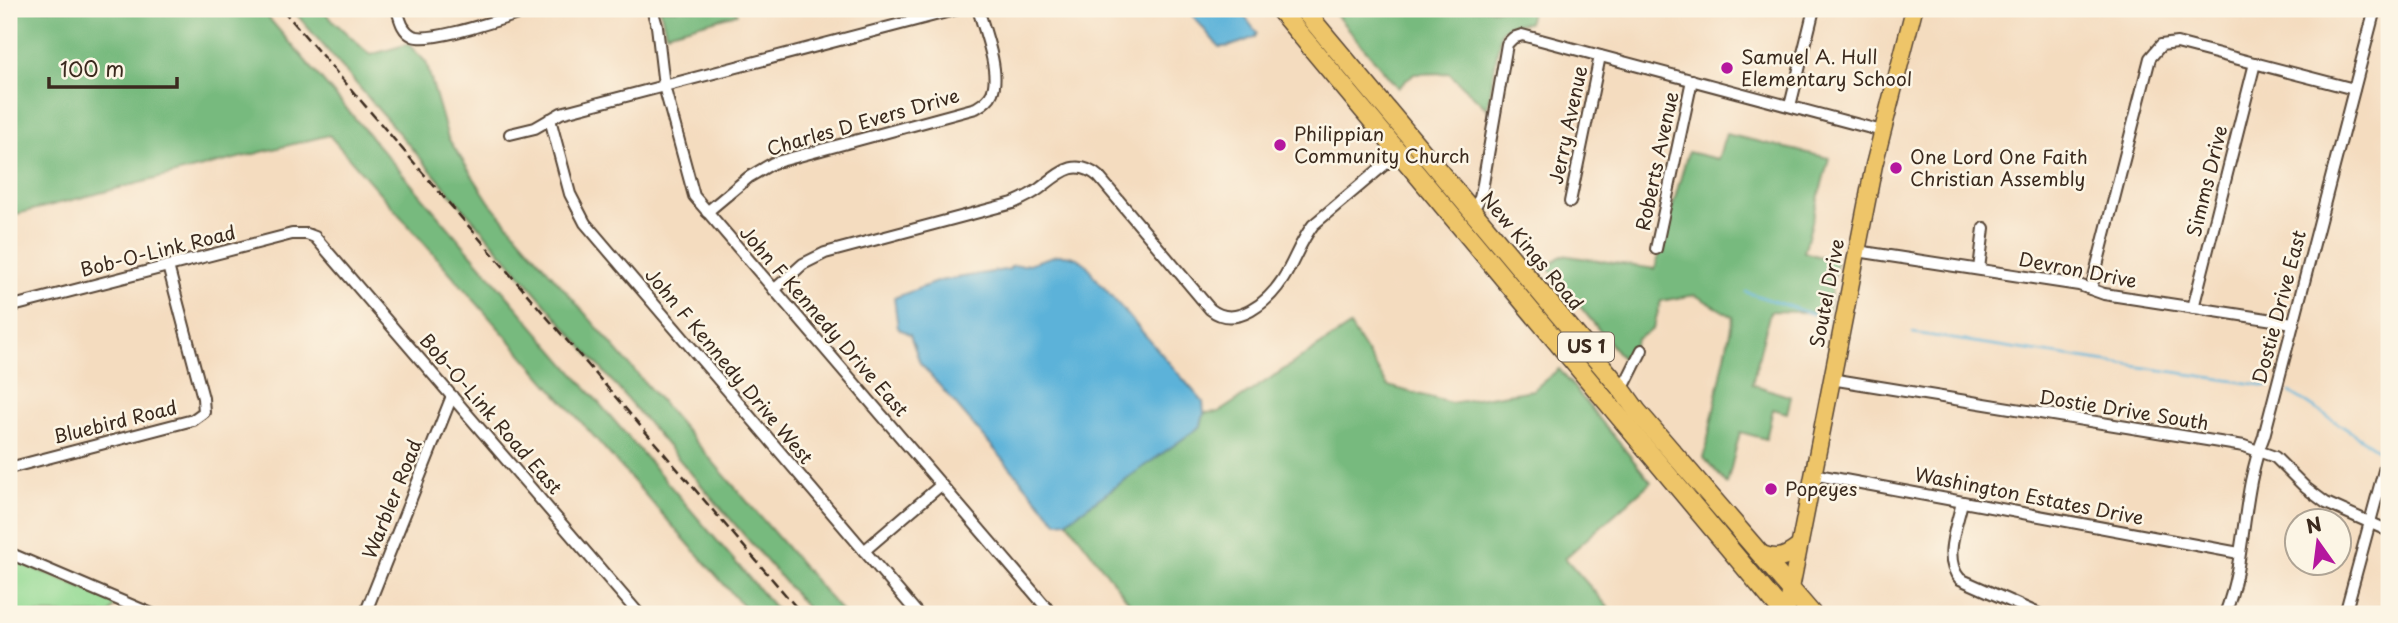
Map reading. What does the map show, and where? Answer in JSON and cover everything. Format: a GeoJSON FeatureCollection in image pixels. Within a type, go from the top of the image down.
{"type":"FeatureCollection","features":[{"type":"Feature","properties":{"kind":"highway","name":"New Kings Road"},"geometry":{"type":"LineString","coordinates":[[1279,9],[1459,226],[1629,415],[1762,555],[1812,614]]}},
{"type":"Feature","properties":{"kind":"highway","name":"New Kings Road"},"geometry":{"type":"LineString","coordinates":[[1303,9],[1622,390],[1629,415],[1781,613]]}},
{"type":"Feature","properties":{"kind":"highway"},"geometry":{"type":"LineString","coordinates":[[1762,555],[1778,559],[1797,549]]}},
{"type":"Feature","properties":{"kind":"main road","name":"Soutel Drive"},"geometry":{"type":"LineString","coordinates":[[1781,613],[1790,588],[1882,131],[1914,9]]}},
{"type":"Feature","properties":{"kind":"street"},"geometry":{"type":"LineString","coordinates":[[397,9],[405,30],[412,35],[431,38],[535,9]]}},
{"type":"Feature","properties":{"kind":"street","name":"John F Kennedy Drive East"},"geometry":{"type":"LineString","coordinates":[[652,9],[657,26],[664,86],[692,191],[707,212],[1052,614]]}},
{"type":"Feature","properties":{"kind":"street"},"geometry":{"type":"LineString","coordinates":[[510,134],[535,128],[561,113],[958,9]]}},
{"type":"Feature","properties":{"kind":"street","name":"Charles D Evers Drive"},"geometry":{"type":"LineString","coordinates":[[707,212],[749,177],[773,163],[976,108],[984,103],[992,95],[995,74],[978,9]]}},
{"type":"Feature","properties":{"kind":"street"},"geometry":{"type":"LineString","coordinates":[[1790,106],[1814,9]]}},
{"type":"Feature","properties":{"kind":"street","name":"Dostie Drive East"},"geometry":{"type":"LineString","coordinates":[[2225,614],[2235,586],[2253,464],[2293,323],[2375,9]]}},
{"type":"Feature","properties":{"kind":"street"},"geometry":{"type":"LineString","coordinates":[[1459,226],[1480,198],[1507,44],[1522,35],[1882,131]]}},
{"type":"Feature","properties":{"kind":"street"},"geometry":{"type":"LineString","coordinates":[[2091,289],[2150,58],[2161,45],[2177,43],[2354,89]]}},
{"type":"Feature","properties":{"kind":"street","name":"Jerry Avenue"},"geometry":{"type":"LineString","coordinates":[[1570,202],[1600,56]]}},
{"type":"Feature","properties":{"kind":"street","name":"Simms Drive"},"geometry":{"type":"LineString","coordinates":[[2193,308],[2255,63]]}},
{"type":"Feature","properties":{"kind":"street","name":"Roberts Avenue"},"geometry":{"type":"LineString","coordinates":[[1656,250],[1692,80]]}},
{"type":"Feature","properties":{"kind":"street","name":"John F Kennedy Drive West"},"geometry":{"type":"LineString","coordinates":[[550,119],[570,194],[585,223],[918,614]]}},
{"type":"Feature","properties":{"kind":"street"},"geometry":{"type":"LineString","coordinates":[[774,290],[803,264],[825,253],[1013,203],[1036,191],[1066,169],[1084,168],[1099,177],[1210,309],[1222,316],[1239,317],[1274,290],[1313,225],[1413,141]]}},
{"type":"Feature","properties":{"kind":"street"},"geometry":{"type":"LineString","coordinates":[[1979,270],[1984,228]]}},
{"type":"Feature","properties":{"kind":"street","name":"Bob-O-Link Road"},"geometry":{"type":"LineString","coordinates":[[9,307],[292,234],[315,237]]}},
{"type":"Feature","properties":{"kind":"street","name":"Bob-O-Link Road East"},"geometry":{"type":"LineString","coordinates":[[315,237],[639,614]]}},
{"type":"Feature","properties":{"kind":"street","name":"Devron Drive"},"geometry":{"type":"LineString","coordinates":[[1857,251],[2079,285],[2104,294],[2293,323]]}},
{"type":"Feature","properties":{"kind":"street","name":"Bluebird Road"},"geometry":{"type":"LineString","coordinates":[[9,468],[193,420],[204,412],[203,398],[168,266]]}},
{"type":"Feature","properties":{"kind":"street"},"geometry":{"type":"LineString","coordinates":[[1622,390],[1642,350]]}},
{"type":"Feature","properties":{"kind":"street","name":"Dostie Drive South"},"geometry":{"type":"LineString","coordinates":[[1831,379],[2244,446],[2276,457],[2306,488],[2326,503],[2389,531]]}},
{"type":"Feature","properties":{"kind":"street","name":"Warbler Road"},"geometry":{"type":"LineString","coordinates":[[365,614],[452,396]]}},
{"type":"Feature","properties":{"kind":"street"},"geometry":{"type":"LineString","coordinates":[[2345,614],[2389,452]]}},
{"type":"Feature","properties":{"kind":"street","name":"Washington Estates Drive"},"geometry":{"type":"LineString","coordinates":[[1812,474],[2239,553]]}},
{"type":"Feature","properties":{"kind":"street"},"geometry":{"type":"LineString","coordinates":[[864,551],[941,485]]}},
{"type":"Feature","properties":{"kind":"street"},"geometry":{"type":"LineString","coordinates":[[1962,502],[1951,552],[1954,572],[1960,579],[2039,614]]}},
{"type":"Feature","properties":{"kind":"street"},"geometry":{"type":"LineString","coordinates":[[9,553],[152,614]]}},
{"type":"Feature","properties":{"kind":"green space"},"geometry":{"type":"Polygon","coordinates":[[[9,9],[261,9],[780,614],[750,614],[329,135],[9,216],[9,9]]]}},
{"type":"Feature","properties":{"kind":"green space"},"geometry":{"type":"Polygon","coordinates":[[[292,9],[323,9],[370,55],[408,44],[426,62],[448,138],[490,203],[844,614],[812,614],[292,9]]]}},
{"type":"Feature","properties":{"kind":"green space"},"geometry":{"type":"Polygon","coordinates":[[[660,9],[736,9],[737,14],[666,33],[660,9]]]}},
{"type":"Feature","properties":{"kind":"green space"},"geometry":{"type":"Polygon","coordinates":[[[1333,9],[1532,9],[1528,23],[1510,24],[1501,31],[1487,109],[1449,73],[1413,74],[1398,88],[1333,9]]]}},
{"type":"Feature","properties":{"kind":"green space"},"geometry":{"type":"Polygon","coordinates":[[[1726,134],[1829,158],[1804,252],[1837,262],[1827,313],[1770,311],[1752,384],[1791,397],[1787,413],[1773,409],[1766,439],[1740,432],[1727,484],[1704,458],[1733,317],[1695,295],[1661,301],[1653,329],[1637,339],[1625,362],[1548,267],[1562,255],[1655,269],[1688,152],[1718,159],[1726,134]]]}},
{"type":"Feature","properties":{"kind":"green space"},"geometry":{"type":"Polygon","coordinates":[[[1350,326],[1388,386],[1451,403],[1533,390],[1559,369],[1651,482],[1565,558],[1614,614],[1138,614],[1067,521],[1201,426],[1204,413],[1219,412],[1350,326]]]}},
{"type":"Feature","properties":{"kind":"green space"},"geometry":{"type":"Polygon","coordinates":[[[9,558],[116,602],[110,614],[9,614],[9,558]]]}},
{"type":"Feature","properties":{"kind":"water"},"geometry":{"type":"Polygon","coordinates":[[[1187,9],[1239,9],[1257,33],[1255,37],[1237,44],[1219,47],[1187,9]]]}},
{"type":"Feature","properties":{"kind":"water"},"geometry":{"type":"Polygon","coordinates":[[[1057,255],[1074,257],[1087,265],[1203,402],[1204,413],[1201,426],[1067,521],[1057,522],[920,363],[910,335],[898,328],[894,298],[939,281],[1010,269],[1011,266],[1025,265],[1057,255]]]}},
{"type":"Feature","properties":{"kind":"waterway"},"geometry":{"type":"LineString","coordinates":[[1746,292],[1827,319]]}},
{"type":"Feature","properties":{"kind":"waterway"},"geometry":{"type":"LineString","coordinates":[[1913,333],[2268,386]]}},
{"type":"Feature","properties":{"kind":"waterway"},"geometry":{"type":"LineString","coordinates":[[2290,392],[2377,449]]}},
{"type":"Feature","properties":{"kind":"railway"},"geometry":{"type":"LineString","coordinates":[[282,9],[802,614]]}},
{"type":"Feature","properties":{"kind":"place","name":"Samuel A. Hull Elementary School"},"geometry":{"type":"Point","coordinates":[1727,68]}},
{"type":"Feature","properties":{"kind":"place","name":"Philippian Community Church"},"geometry":{"type":"Point","coordinates":[1280,145]}},
{"type":"Feature","properties":{"kind":"place","name":"One Lord One Faith Christian Assembly"},"geometry":{"type":"Point","coordinates":[1896,168]}},
{"type":"Feature","properties":{"kind":"place","name":"Popeyes"},"geometry":{"type":"Point","coordinates":[1771,489]}}]}
